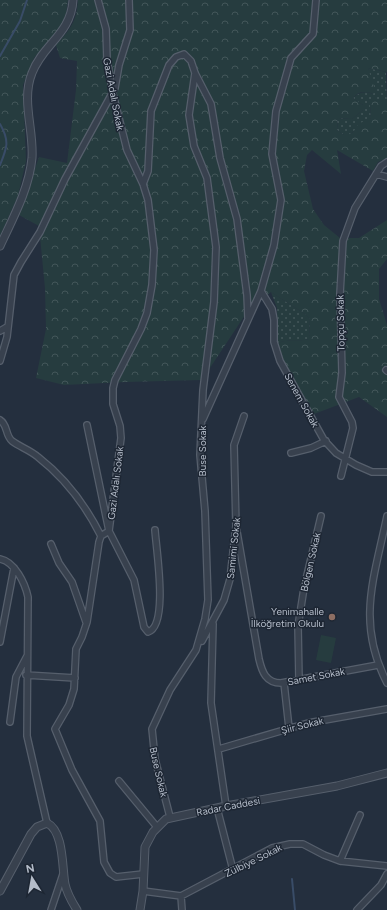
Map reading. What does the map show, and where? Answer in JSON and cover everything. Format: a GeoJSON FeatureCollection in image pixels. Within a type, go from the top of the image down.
{"type":"FeatureCollection","features":[{"type":"Feature","properties":{"kind":"street"},"geometry":{"type":"LineString","coordinates":[[0,246],[18,206],[30,170],[32,143],[27,94],[28,83],[34,66],[60,35],[69,20],[73,0]]}},
{"type":"Feature","properties":{"kind":"street","name":"Gazi Adalı Sokak"},"geometry":{"type":"LineString","coordinates":[[98,0],[106,29],[107,60],[113,94],[127,150],[143,184],[149,206],[154,264],[150,298],[145,318],[115,380],[113,388],[113,404],[120,426],[121,438],[109,531],[101,536]]}},
{"type":"Feature","properties":{"kind":"street"},"geometry":{"type":"LineString","coordinates":[[0,361],[5,345],[8,327],[14,275],[40,232],[65,179],[113,94],[119,65],[130,30],[129,0]]}},
{"type":"Feature","properties":{"kind":"street"},"geometry":{"type":"LineString","coordinates":[[202,421],[261,291],[274,245],[280,211],[281,192],[272,154],[277,105],[291,58],[312,34],[316,0]]}},
{"type":"Feature","properties":{"kind":"street"},"geometry":{"type":"LineString","coordinates":[[143,184],[148,171],[151,111],[169,65],[176,57],[184,54],[191,61],[195,73],[211,104],[220,158],[234,208],[247,294],[248,319]]}},
{"type":"Feature","properties":{"kind":"street","name":"Buse Sokak"},"geometry":{"type":"LineString","coordinates":[[170,817],[156,764],[152,730],[170,690],[196,650],[204,624],[208,600],[205,511],[200,455],[206,361],[214,302],[217,252],[207,178],[194,146],[189,115],[195,73]]}},
{"type":"Feature","properties":{"kind":"street","name":"Topçu Sokak"},"geometry":{"type":"LineString","coordinates":[[341,476],[353,428],[352,422],[339,397],[342,373],[340,294],[343,241],[355,208],[381,166],[387,162]]}},
{"type":"Feature","properties":{"kind":"street"},"geometry":{"type":"LineString","coordinates":[[376,174],[387,178]]}},
{"type":"Feature","properties":{"kind":"street","name":"Senem Sokak"},"geometry":{"type":"LineString","coordinates":[[261,291],[272,309],[274,320],[274,342],[280,361],[332,450],[366,470],[387,472]]}},
{"type":"Feature","properties":{"kind":"street"},"geometry":{"type":"LineString","coordinates":[[0,330],[8,327]]}},
{"type":"Feature","properties":{"kind":"street","name":"Samimi Sokak"},"geometry":{"type":"LineString","coordinates":[[196,650],[213,623],[228,589],[236,526],[234,445],[244,416]]}},
{"type":"Feature","properties":{"kind":"street"},"geometry":{"type":"LineString","coordinates":[[0,420],[4,422],[10,439],[28,449],[47,464],[77,497],[101,536],[87,624],[76,649],[75,678],[72,697],[58,721],[55,732],[100,820],[103,858],[110,873],[119,878],[143,874]]}},
{"type":"Feature","properties":{"kind":"street"},"geometry":{"type":"LineString","coordinates":[[87,425],[109,531],[134,580],[144,627],[148,632],[154,629],[159,618],[160,609],[155,530]]}},
{"type":"Feature","properties":{"kind":"street"},"geometry":{"type":"LineString","coordinates":[[291,453],[312,448],[326,441]]}},
{"type":"Feature","properties":{"kind":"street","name":"Bölgen Sokak"},"geometry":{"type":"LineString","coordinates":[[299,680],[298,626],[304,588],[321,516]]}},
{"type":"Feature","properties":{"kind":"street"},"geometry":{"type":"LineString","coordinates":[[387,516],[385,539],[370,601],[372,644],[378,665],[387,683]]}},
{"type":"Feature","properties":{"kind":"street","name":"Samet Sokak"},"geometry":{"type":"LineString","coordinates":[[236,526],[262,670],[272,681],[284,682],[299,680],[378,665]]}},
{"type":"Feature","properties":{"kind":"street"},"geometry":{"type":"LineString","coordinates":[[52,544],[59,563],[72,582],[87,624]]}},
{"type":"Feature","properties":{"kind":"street"},"geometry":{"type":"LineString","coordinates":[[0,559],[8,562],[14,568],[24,584],[28,597],[28,654],[26,675],[28,742],[47,823],[54,829],[58,837],[68,892],[77,910]]}},
{"type":"Feature","properties":{"kind":"street"},"geometry":{"type":"LineString","coordinates":[[0,642],[14,568]]}},
{"type":"Feature","properties":{"kind":"street"},"geometry":{"type":"LineString","coordinates":[[213,623],[211,703],[219,749],[226,806]]}},
{"type":"Feature","properties":{"kind":"street"},"geometry":{"type":"LineString","coordinates":[[10,722],[16,677],[28,654]]}},
{"type":"Feature","properties":{"kind":"street"},"geometry":{"type":"LineString","coordinates":[[26,675],[75,678]]}},
{"type":"Feature","properties":{"kind":"street"},"geometry":{"type":"LineString","coordinates":[[284,682],[289,728]]}},
{"type":"Feature","properties":{"kind":"street","name":"Şiir Sokak"},"geometry":{"type":"LineString","coordinates":[[219,749],[289,728],[387,709]]}},
{"type":"Feature","properties":{"kind":"street","name":"Radar Caddesi"},"geometry":{"type":"LineString","coordinates":[[140,910],[143,891],[145,847],[149,837],[157,827],[170,817],[337,786],[387,774]]}},
{"type":"Feature","properties":{"kind":"street"},"geometry":{"type":"LineString","coordinates":[[119,781],[157,827]]}},
{"type":"Feature","properties":{"kind":"street"},"geometry":{"type":"LineString","coordinates":[[217,808],[233,870]]}},
{"type":"Feature","properties":{"kind":"street"},"geometry":{"type":"LineString","coordinates":[[340,861],[360,815]]}},
{"type":"Feature","properties":{"kind":"street"},"geometry":{"type":"LineString","coordinates":[[0,891],[31,834],[37,827],[47,823]]}},
{"type":"Feature","properties":{"kind":"street","name":"Zülbiye Sokak"},"geometry":{"type":"LineString","coordinates":[[181,896],[233,870],[272,848],[290,844],[303,844],[324,856],[340,861],[387,866]]}},
{"type":"Feature","properties":{"kind":"street"},"geometry":{"type":"LineString","coordinates":[[51,910],[63,871]]}},
{"type":"Feature","properties":{"kind":"street"},"geometry":{"type":"LineString","coordinates":[[357,910],[381,885],[387,874]]}},
{"type":"Feature","properties":{"kind":"street"},"geometry":{"type":"LineString","coordinates":[[143,891],[181,896],[182,910]]}},
{"type":"Feature","properties":{"kind":"green space"},"geometry":{"type":"Polygon","coordinates":[[[0,0],[68,0],[66,14],[61,26],[34,58],[23,85],[26,161],[18,196],[0,236],[0,0]]]}},
{"type":"Feature","properties":{"kind":"green space"},"geometry":{"type":"Polygon","coordinates":[[[78,0],[387,0],[387,72],[368,68],[375,90],[373,94],[362,92],[353,98],[363,105],[363,110],[352,119],[338,118],[337,130],[344,135],[351,133],[358,124],[371,118],[370,105],[373,100],[384,99],[387,105],[387,158],[378,162],[373,171],[337,150],[341,174],[312,150],[307,155],[304,171],[313,209],[324,225],[340,238],[359,238],[387,220],[387,259],[379,269],[379,299],[387,325],[387,417],[359,397],[314,414],[284,362],[278,343],[309,339],[310,319],[305,314],[271,292],[247,312],[202,380],[64,385],[36,378],[46,329],[45,288],[39,226],[19,215],[39,157],[67,163],[76,90],[77,61],[60,58],[56,45],[72,25],[76,14],[78,0]]]}},
{"type":"Feature","properties":{"kind":"green space"},"geometry":{"type":"Polygon","coordinates":[[[368,68],[386,72],[387,105],[383,99],[370,105],[371,118],[349,135],[344,135],[337,130],[338,118],[352,119],[363,110],[363,105],[353,98],[362,93],[373,94],[368,68]]]}},
{"type":"Feature","properties":{"kind":"green space"},"geometry":{"type":"Polygon","coordinates":[[[271,292],[305,314],[310,319],[309,339],[278,343],[277,308],[271,292]]]}},
{"type":"Feature","properties":{"kind":"green space"},"geometry":{"type":"Polygon","coordinates":[[[321,635],[336,638],[331,663],[316,660],[321,635]]]}},
{"type":"Feature","properties":{"kind":"waterway"},"geometry":{"type":"LineString","coordinates":[[0,56],[20,21],[27,0]]}},
{"type":"Feature","properties":{"kind":"waterway"},"geometry":{"type":"LineString","coordinates":[[0,124],[6,140],[6,149],[0,165]]}},
{"type":"Feature","properties":{"kind":"waterway"},"geometry":{"type":"LineString","coordinates":[[292,879],[295,910]]}},
{"type":"Feature","properties":{"kind":"place","name":"Yenimahalle İlköğretim Okulu"},"geometry":{"type":"Point","coordinates":[332,617]}}]}
